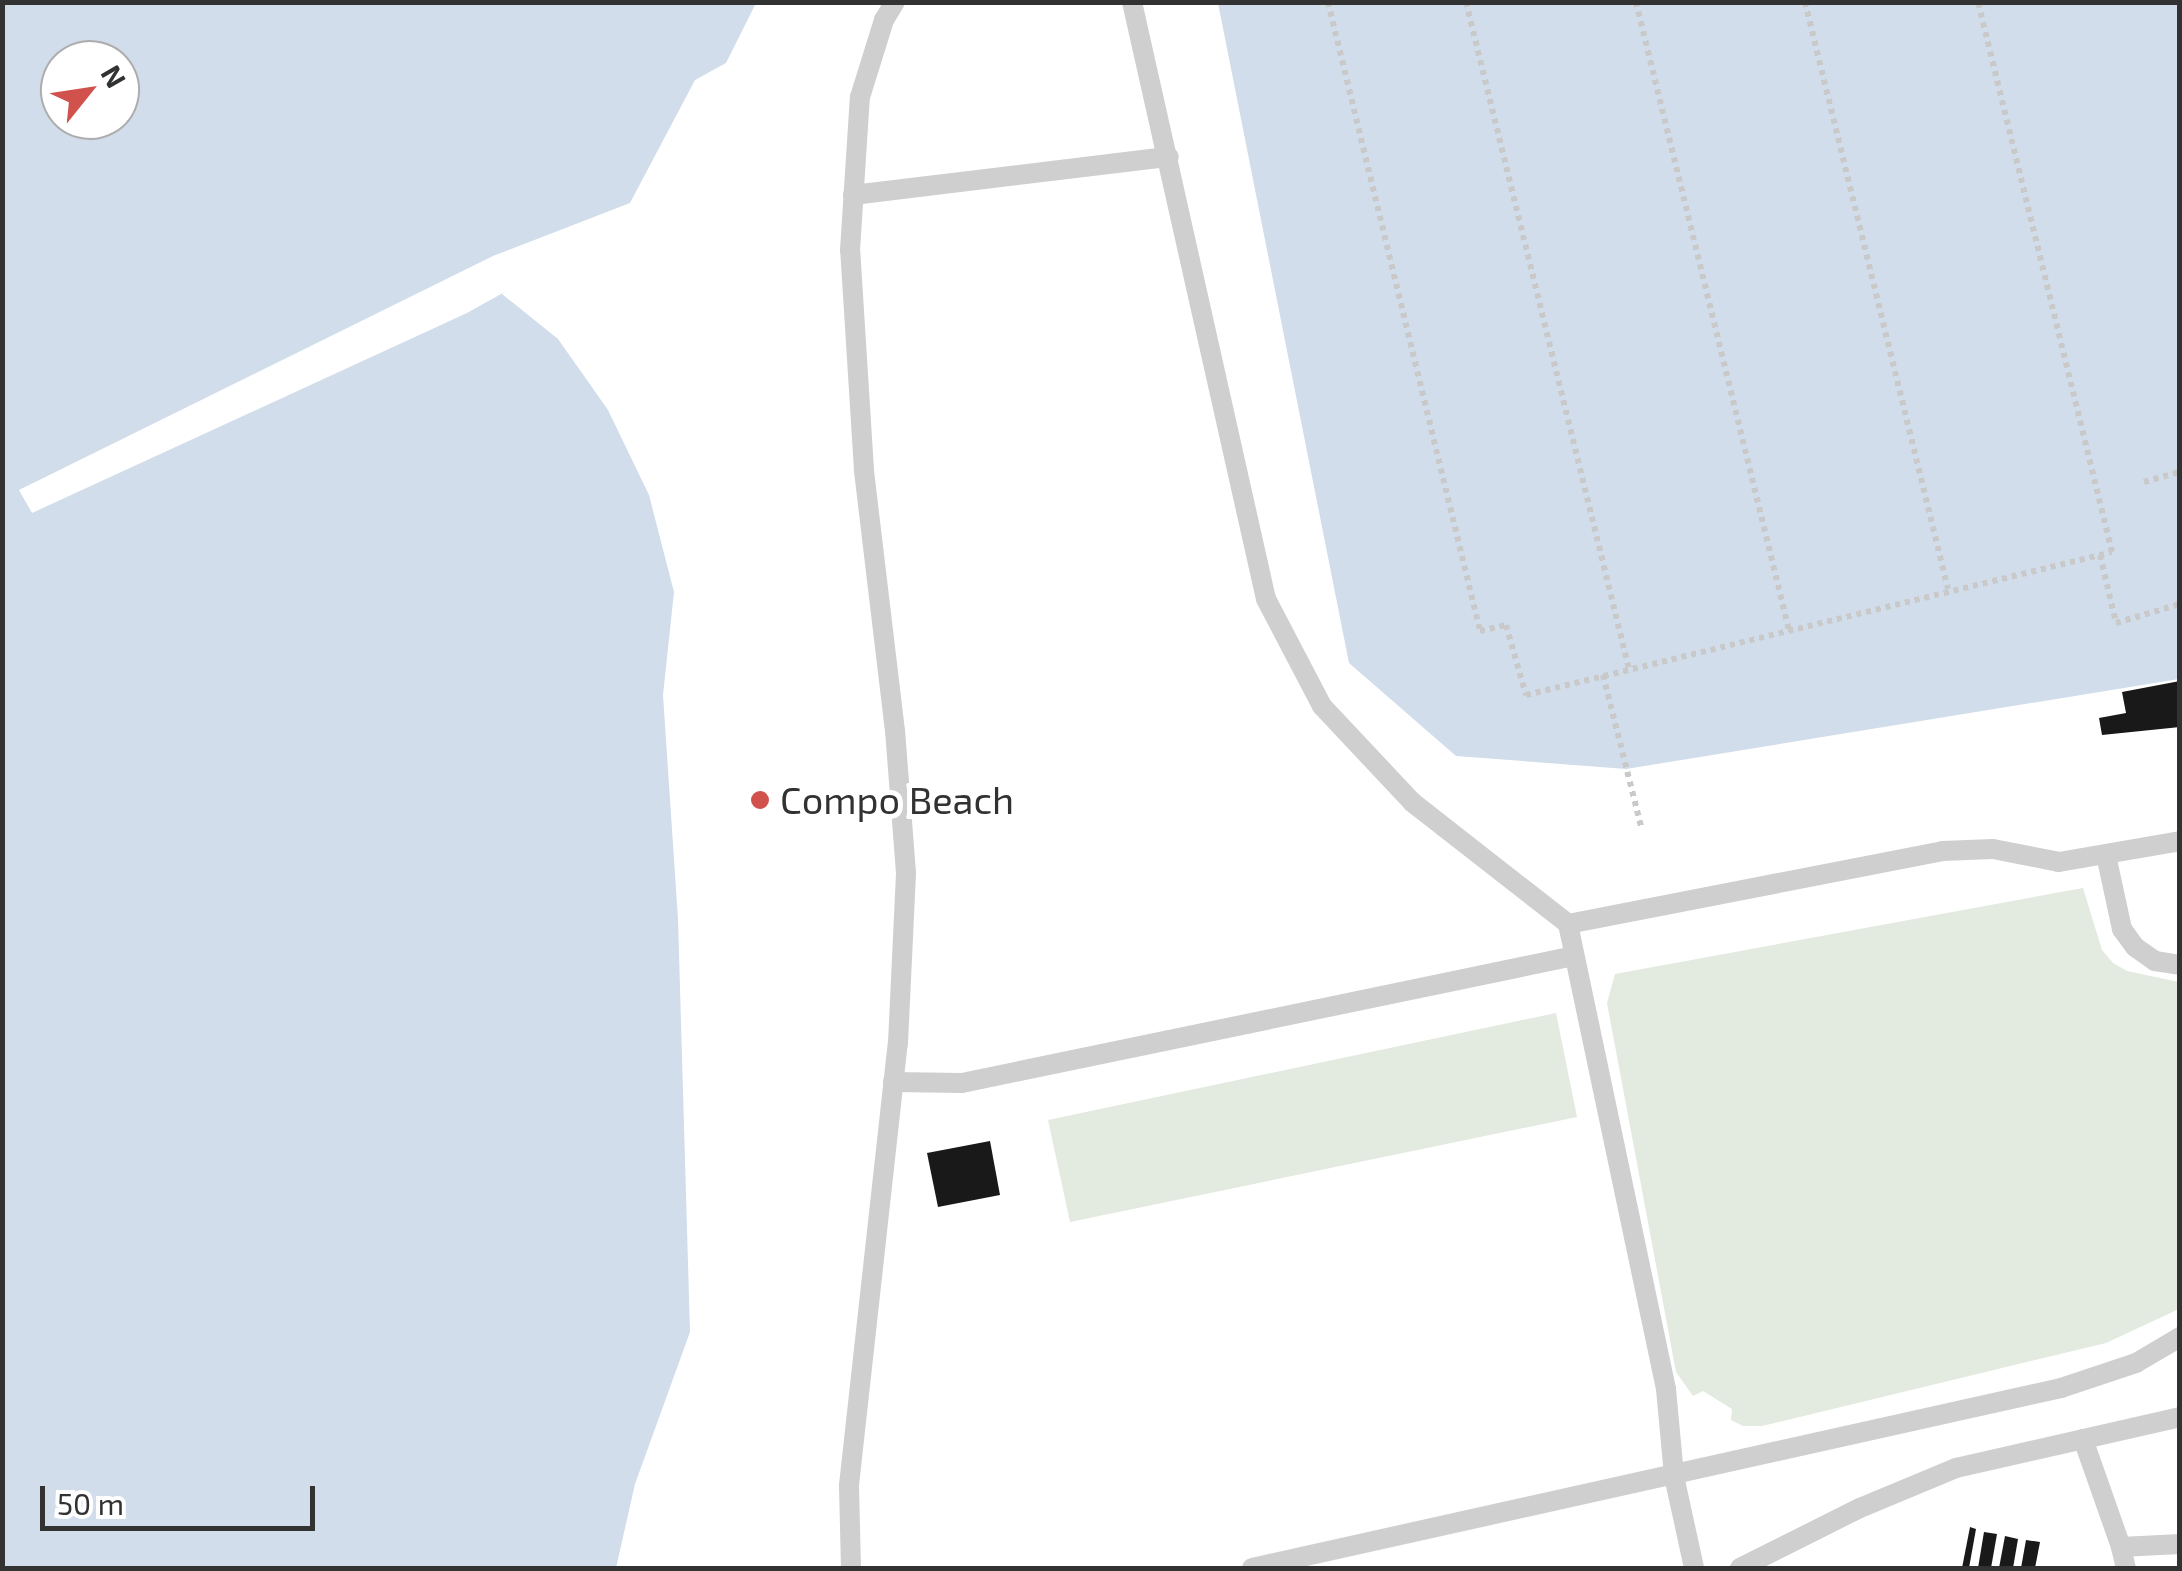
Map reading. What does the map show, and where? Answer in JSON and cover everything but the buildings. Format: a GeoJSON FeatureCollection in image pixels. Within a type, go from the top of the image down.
{"type":"FeatureCollection","features":[{"type":"Feature","properties":{"kind":"lane"},"geometry":{"type":"LineString","coordinates":[[851,1568],[849,1486],[893,1082],[906,873],[895,730],[864,470],[850,250],[860,97],[884,20],[895,2]]}},
{"type":"Feature","properties":{"kind":"lane"},"geometry":{"type":"LineString","coordinates":[[1132,2],[1266,600],[1322,706],[1412,802],[1568,924],[1666,1390],[1674,1476],[1694,1568]]}},
{"type":"Feature","properties":{"kind":"lane"},"geometry":{"type":"LineString","coordinates":[[853,195],[1169,157]]}},
{"type":"Feature","properties":{"kind":"lane"},"geometry":{"type":"LineString","coordinates":[[1568,924],[1942,852],[1993,848],[2059,862],[2180,840]]}},
{"type":"Feature","properties":{"kind":"lane"},"geometry":{"type":"LineString","coordinates":[[2106,854],[2122,930],[2136,948],[2155,960],[2180,965]]}},
{"type":"Feature","properties":{"kind":"lane"},"geometry":{"type":"LineString","coordinates":[[893,1082],[962,1083],[1574,956]]}},
{"type":"Feature","properties":{"kind":"lane"},"geometry":{"type":"LineString","coordinates":[[1252,1568],[2061,1388],[2136,1363],[2180,1338]]}},
{"type":"Feature","properties":{"kind":"lane"},"geometry":{"type":"LineString","coordinates":[[1740,1568],[1860,1508],[1956,1468],[2180,1416]]}},
{"type":"Feature","properties":{"kind":"lane"},"geometry":{"type":"LineString","coordinates":[[2084,1439],[2126,1568]]}},
{"type":"Feature","properties":{"kind":"lane"},"geometry":{"type":"LineString","coordinates":[[2121,1547],[2180,1544]]}},
{"type":"Feature","properties":{"kind":"path"},"geometry":{"type":"LineString","coordinates":[[1328,2],[1480,631],[1506,625],[1526,695],[2112,552],[1978,2]]}},
{"type":"Feature","properties":{"kind":"path"},"geometry":{"type":"LineString","coordinates":[[1466,2],[1629,670]]}},
{"type":"Feature","properties":{"kind":"path"},"geometry":{"type":"LineString","coordinates":[[1636,2],[1790,630]]}},
{"type":"Feature","properties":{"kind":"path"},"geometry":{"type":"LineString","coordinates":[[1805,2],[1948,590]]}},
{"type":"Feature","properties":{"kind":"path"},"geometry":{"type":"LineString","coordinates":[[2144,482],[2180,472]]}},
{"type":"Feature","properties":{"kind":"path"},"geometry":{"type":"LineString","coordinates":[[2100,555],[2116,623],[2180,604]]}},
{"type":"Feature","properties":{"kind":"path"},"geometry":{"type":"LineString","coordinates":[[1603,675],[1640,826]]}},
{"type":"Feature","properties":{"kind":"shaded area"},"geometry":{"type":"Polygon","coordinates":[[[3,3],[756,3],[726,63],[695,80],[630,203],[502,294],[558,339],[608,410],[649,495],[674,592],[663,695],[678,919],[690,1332],[635,1484],[616,1568],[3,1568],[3,3]]]}},
{"type":"Feature","properties":{"kind":"shaded area"},"geometry":{"type":"Polygon","coordinates":[[[1218,3],[2179,3],[2179,679],[1626,769],[1456,756],[1349,663],[1218,3]]]}},
{"type":"Feature","properties":{"kind":"shaded area"},"geometry":{"type":"Polygon","coordinates":[[[2083,888],[2102,950],[2113,963],[2127,971],[2179,982],[2179,1309],[2106,1343],[1762,1426],[1743,1426],[1731,1420],[1732,1409],[1703,1391],[1693,1396],[1676,1372],[1607,1003],[1615,974],[2083,888]]]}},
{"type":"Feature","properties":{"kind":"shaded area"},"geometry":{"type":"Polygon","coordinates":[[[1556,1013],[1577,1117],[1070,1222],[1048,1120],[1556,1013]]]}},
{"type":"Feature","properties":{"kind":"pier"},"geometry":{"type":"Polygon","coordinates":[[[630,203],[630,209],[544,270],[467,313],[32,513],[19,490],[493,256],[630,203]]]}},
{"type":"Feature","properties":{"kind":"place","name":"Compo Beach"},"geometry":{"type":"Point","coordinates":[760,800]}}]}
